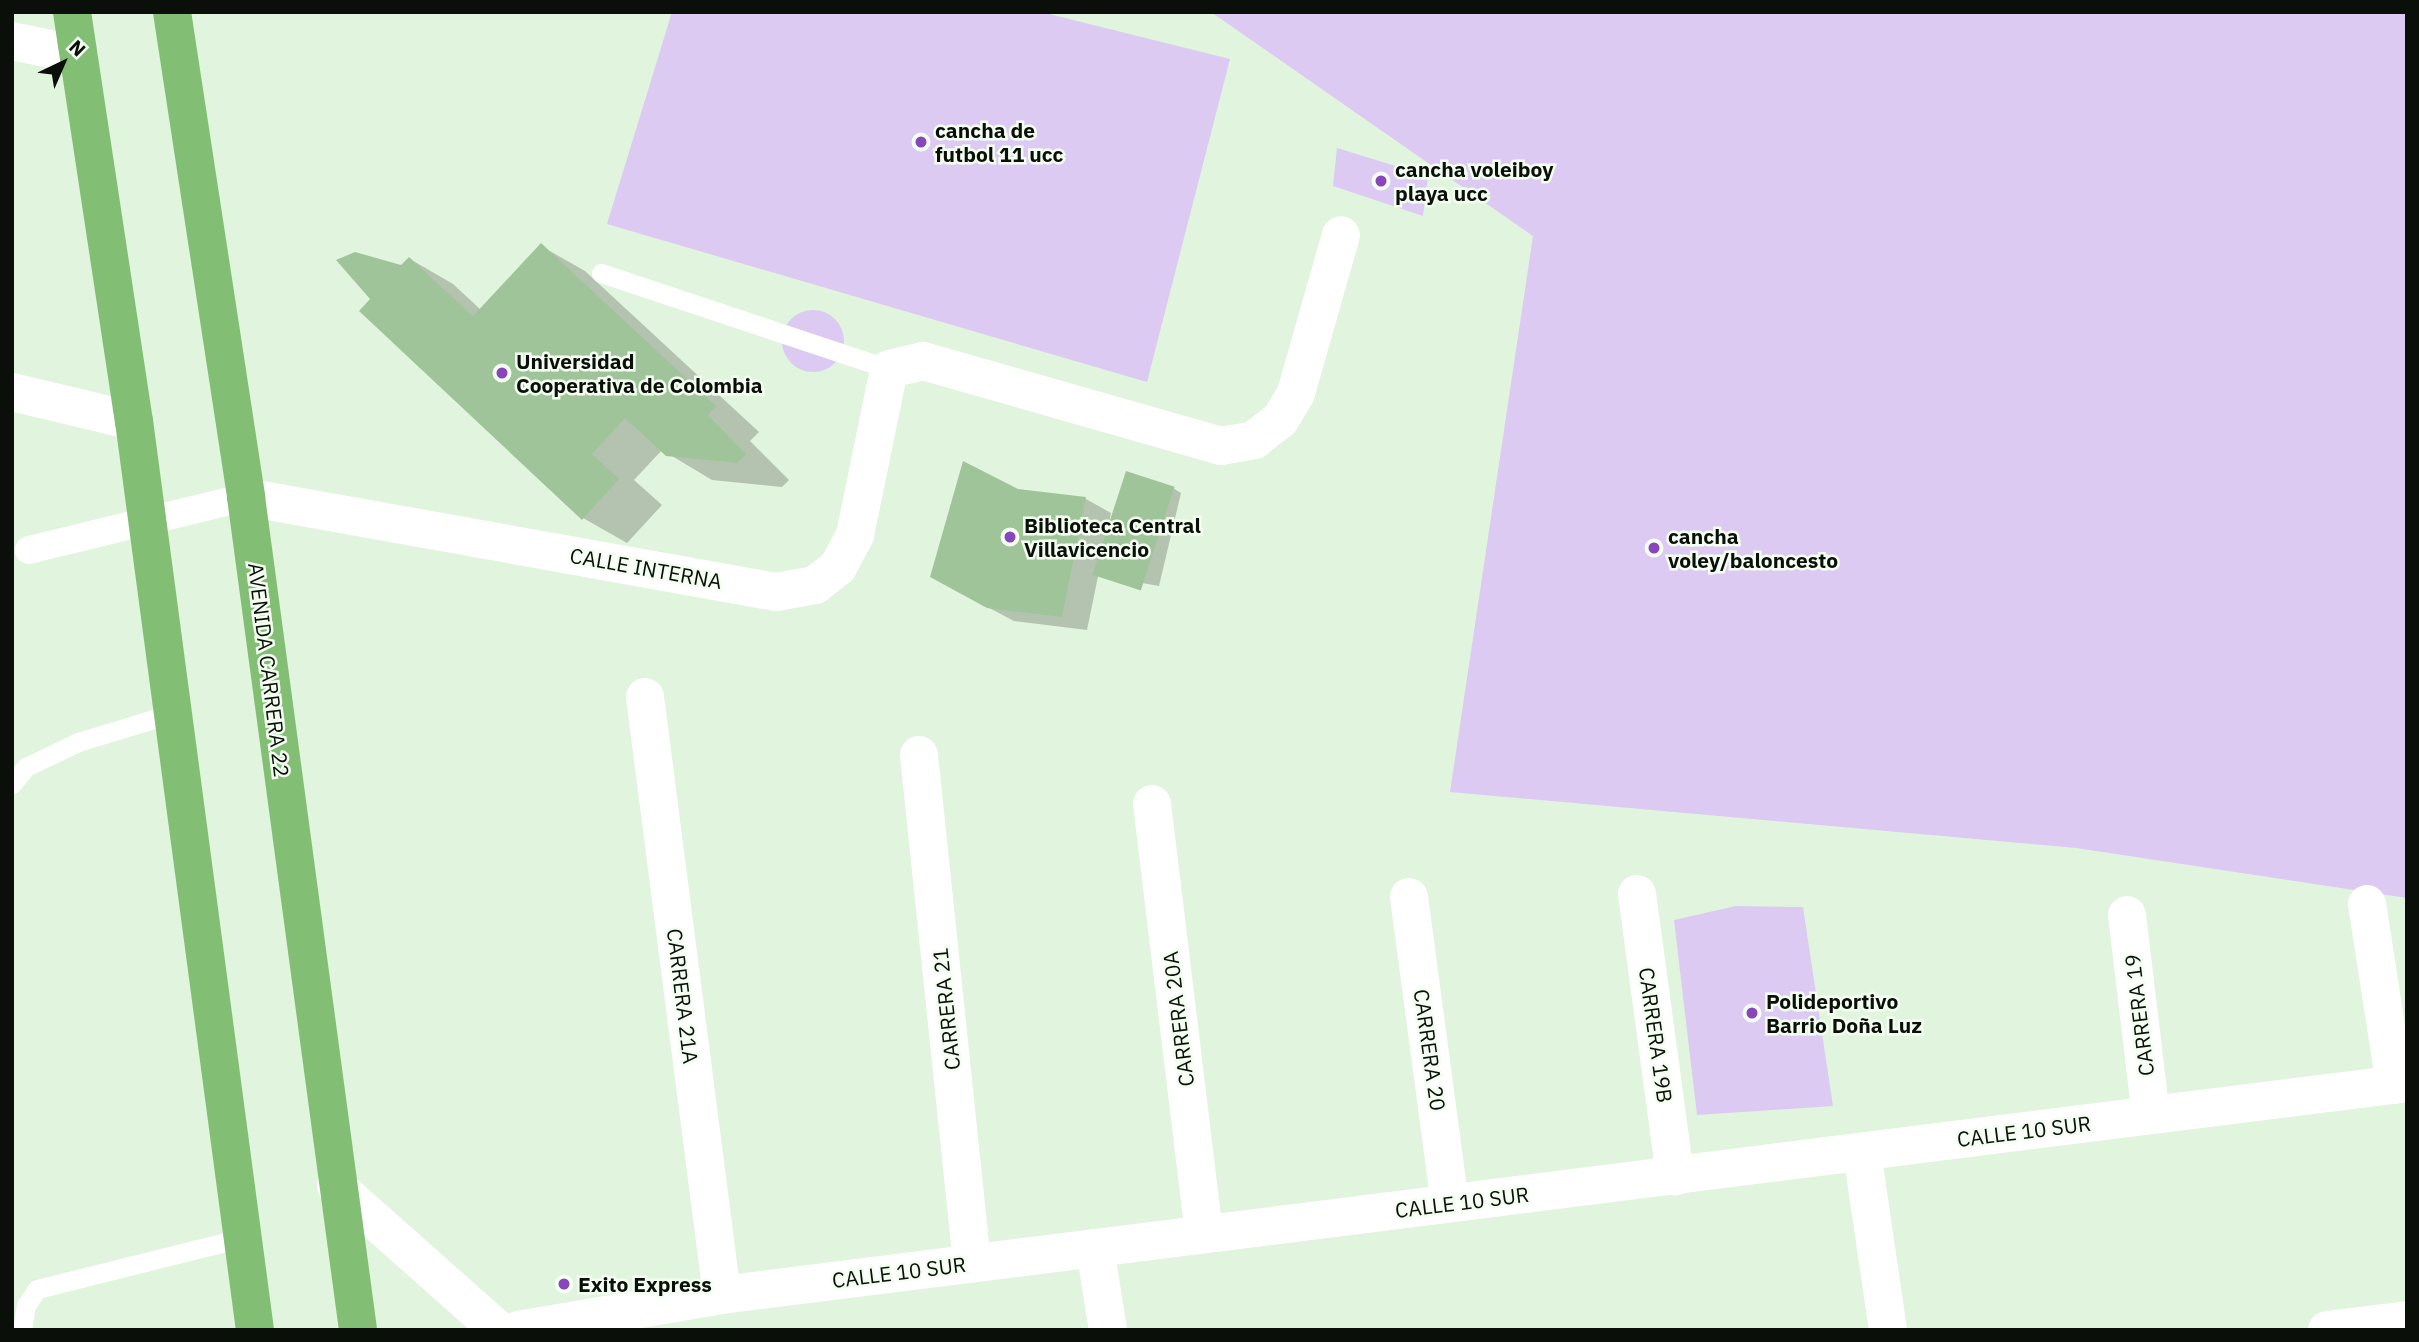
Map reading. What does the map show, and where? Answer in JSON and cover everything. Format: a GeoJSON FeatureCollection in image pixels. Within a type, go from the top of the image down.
{"type":"FeatureCollection","features":[{"type":"Feature","properties":{"kind":"highway"},"geometry":{"type":"LineString","coordinates":[[72,12],[134,421],[170,713],[255,1330]]}},
{"type":"Feature","properties":{"kind":"highway","name":"AVENIDA CARRERA 22"},"geometry":{"type":"LineString","coordinates":[[172,12],[246,497],[336,1186],[358,1330]]}},
{"type":"Feature","properties":{"kind":"street"},"geometry":{"type":"LineString","coordinates":[[12,41],[79,55]]}},
{"type":"Feature","properties":{"kind":"street"},"geometry":{"type":"LineString","coordinates":[[889,369],[923,361],[1221,446],[1254,440],[1280,420],[1296,393],[1341,235]]}},
{"type":"Feature","properties":{"kind":"street","name":"CALLE INTERNA"},"geometry":{"type":"LineString","coordinates":[[246,497],[776,592],[814,584],[838,567],[855,535],[889,369]]}},
{"type":"Feature","properties":{"kind":"street"},"geometry":{"type":"LineString","coordinates":[[12,392],[134,421]]}},
{"type":"Feature","properties":{"kind":"street"},"geometry":{"type":"LineString","coordinates":[[29,550],[246,497]]}},
{"type":"Feature","properties":{"kind":"street","name":"CARRERA 21A"},"geometry":{"type":"LineString","coordinates":[[645,697],[722,1295]]}},
{"type":"Feature","properties":{"kind":"street","name":"CARRERA 21"},"geometry":{"type":"LineString","coordinates":[[919,755],[972,1263]]}},
{"type":"Feature","properties":{"kind":"street","name":"CARRERA 20A"},"geometry":{"type":"LineString","coordinates":[[1152,804],[1204,1234]]}},
{"type":"Feature","properties":{"kind":"street","name":"CARRERA 19B"},"geometry":{"type":"LineString","coordinates":[[1637,894],[1675,1176]]}},
{"type":"Feature","properties":{"kind":"street","name":"CARRERA 20"},"geometry":{"type":"LineString","coordinates":[[1409,897],[1450,1203]]}},
{"type":"Feature","properties":{"kind":"street"},"geometry":{"type":"LineString","coordinates":[[2367,904],[2401,1084]]}},
{"type":"Feature","properties":{"kind":"street","name":"CARRERA 19"},"geometry":{"type":"LineString","coordinates":[[2127,915],[2151,1115]]}},
{"type":"Feature","properties":{"kind":"street","name":"CALLE 10 SUR"},"geometry":{"type":"LineString","coordinates":[[518,1330],[722,1295],[2401,1084]]}},
{"type":"Feature","properties":{"kind":"street"},"geometry":{"type":"LineString","coordinates":[[1862,1152],[1888,1330]]}},
{"type":"Feature","properties":{"kind":"street"},"geometry":{"type":"LineString","coordinates":[[336,1186],[498,1330]]}},
{"type":"Feature","properties":{"kind":"street"},"geometry":{"type":"LineString","coordinates":[[1095,1248],[1108,1330]]}},
{"type":"Feature","properties":{"kind":"street"},"geometry":{"type":"LineString","coordinates":[[2327,1330],[2407,1320]]}},
{"type":"Feature","properties":{"kind":"lane"},"geometry":{"type":"LineString","coordinates":[[601,273],[889,369]]}},
{"type":"Feature","properties":{"kind":"lane"},"geometry":{"type":"LineString","coordinates":[[12,784],[26,767],[78,743],[170,713]]}},
{"type":"Feature","properties":{"kind":"lane"},"geometry":{"type":"LineString","coordinates":[[22,1330],[26,1305],[37,1289],[242,1238]]}},
{"type":"Feature","properties":{"kind":"shaded area","name":"cancha de futbol 11 ucc"},"geometry":{"type":"Polygon","coordinates":[[[672,12],[1041,12],[1230,59],[1147,382],[607,224],[672,12]]]}},
{"type":"Feature","properties":{"kind":"shaded area"},"geometry":{"type":"Polygon","coordinates":[[[1211,12],[2407,12],[2407,898],[2076,848],[1450,792],[1533,236],[1211,12]]]}},
{"type":"Feature","properties":{"kind":"shaded area","name":"cancha voleiboy playa ucc"},"geometry":{"type":"Polygon","coordinates":[[[1337,148],[1428,176],[1423,216],[1333,186],[1337,148]]]}},
{"type":"Feature","properties":{"kind":"shaded area"},"geometry":{"type":"Polygon","coordinates":[[[813,310],[835,319],[844,341],[835,363],[813,372],[791,363],[782,341],[791,319],[813,310]]]}},
{"type":"Feature","properties":{"kind":"shaded area","name":"Polideportivo Barrio Doña Luz"},"geometry":{"type":"Polygon","coordinates":[[[1736,906],[1803,907],[1833,1106],[1697,1115],[1674,920],[1736,906]]]}},
{"type":"Feature","properties":{"kind":"building"},"geometry":{"type":"Polygon","coordinates":[[[541,243],[716,406],[708,415],[746,454],[738,463],[666,456],[625,418],[592,454],[619,479],[582,520],[359,311],[370,299],[336,260],[355,252],[401,265],[409,257],[473,316],[541,243]]]}},
{"type":"Feature","properties":{"kind":"building","name":"Biblioteca Central Villavicencio"},"geometry":{"type":"Polygon","coordinates":[[[963,461],[1018,489],[1086,497],[1062,617],[987,608],[930,577],[963,461]]]}},
{"type":"Feature","properties":{"kind":"building"},"geometry":{"type":"Polygon","coordinates":[[[1126,471],[1175,487],[1141,590],[1092,575],[1126,471]]]}},
{"type":"Feature","properties":{"kind":"place","name":"cancha de futbol 11 ucc"},"geometry":{"type":"Point","coordinates":[921,142]}},
{"type":"Feature","properties":{"kind":"place","name":"cancha voleiboy playa ucc"},"geometry":{"type":"Point","coordinates":[1381,181]}},
{"type":"Feature","properties":{"kind":"place","name":"Universidad Cooperativa de Colombia"},"geometry":{"type":"Point","coordinates":[502,373]}},
{"type":"Feature","properties":{"kind":"place","name":"Biblioteca Central Villavicencio"},"geometry":{"type":"Point","coordinates":[1010,537]}},
{"type":"Feature","properties":{"kind":"place","name":"cancha voley/baloncesto"},"geometry":{"type":"Point","coordinates":[1654,548]}},
{"type":"Feature","properties":{"kind":"place","name":"Polideportivo Barrio Doña Luz"},"geometry":{"type":"Point","coordinates":[1752,1013]}},
{"type":"Feature","properties":{"kind":"place","name":"Exito Express"},"geometry":{"type":"Point","coordinates":[564,1284]}}]}
